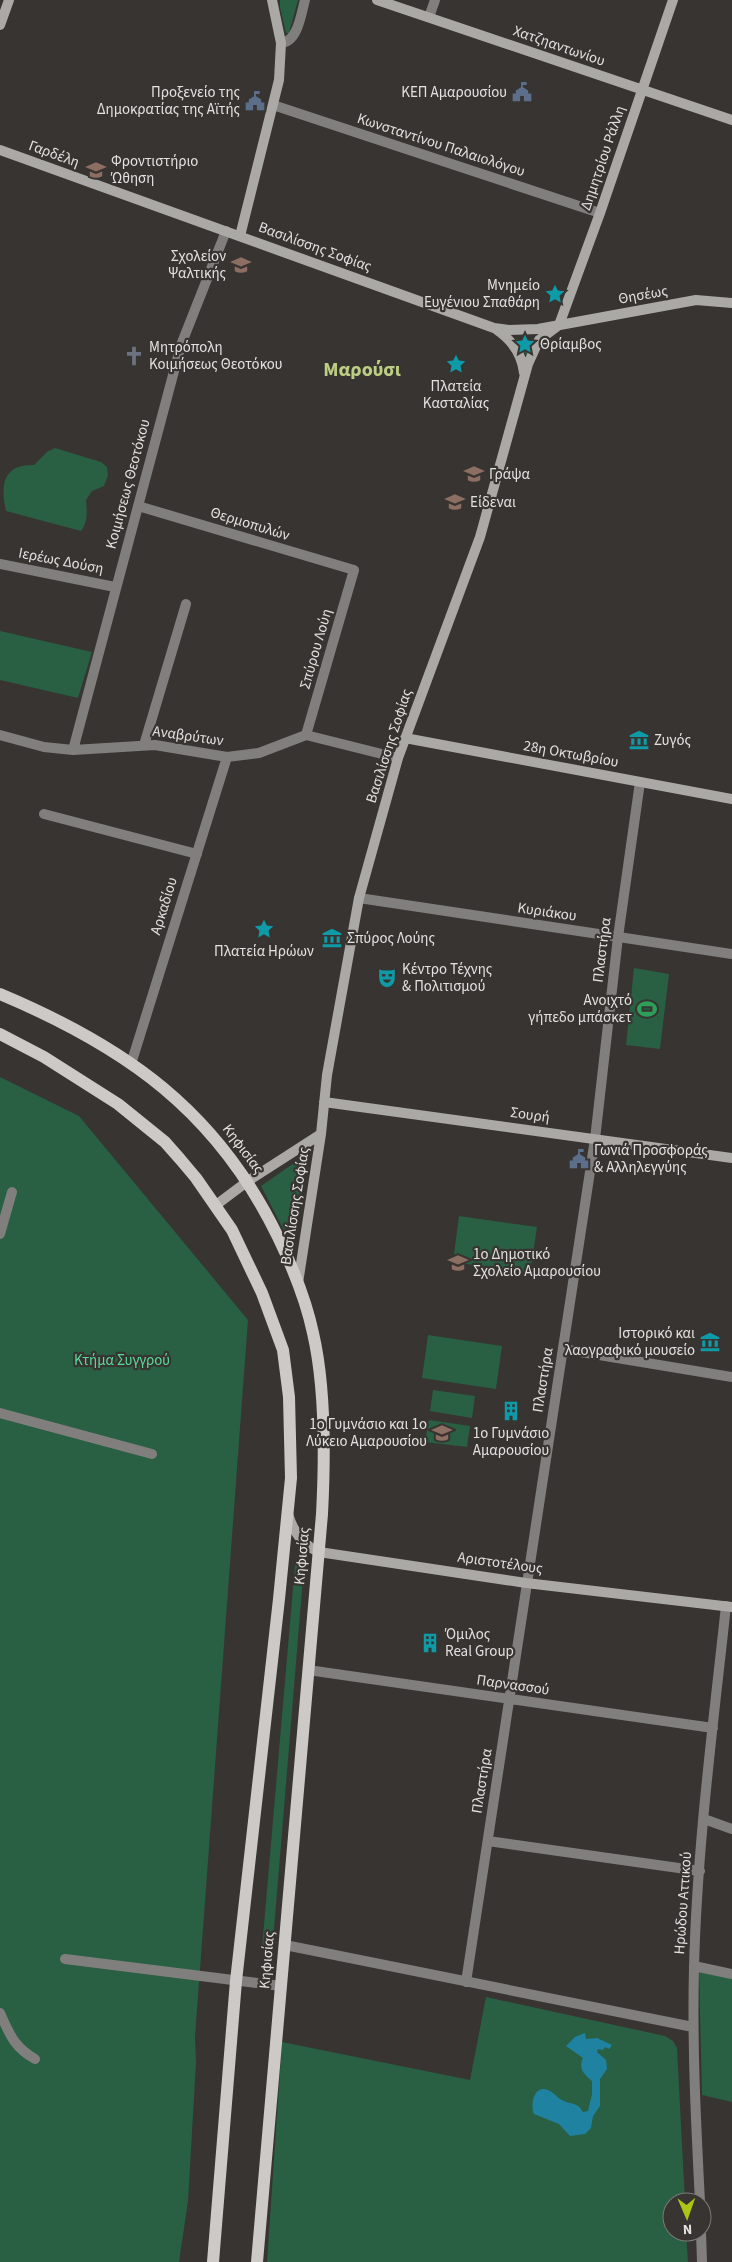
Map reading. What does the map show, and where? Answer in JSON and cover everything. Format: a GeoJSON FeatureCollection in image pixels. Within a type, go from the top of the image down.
{"type":"FeatureCollection","features":[{"type":"Feature","properties":{"kind":"main road","name":"Κηφισίας"},"geometry":{"type":"LineString","coordinates":[[0,994],[77,1030],[131,1064],[190,1111],[224,1149],[248,1181],[268,1216],[298,1283],[315,1342],[323,1421],[324,1475],[319,1552],[257,2262]]}},
{"type":"Feature","properties":{"kind":"main road","name":"Κηφισίας"},"geometry":{"type":"LineString","coordinates":[[0,1034],[44,1057],[96,1089],[165,1142],[216,1205],[232,1230],[274,1323],[283,1350],[289,1398],[291,1449],[287,1511],[279,1599],[236,1981],[213,2262]]}},
{"type":"Feature","properties":{"kind":"street"},"geometry":{"type":"LineString","coordinates":[[0,25],[9,0]]}},
{"type":"Feature","properties":{"kind":"street","name":"Βασιλίσσης Σοφίας"},"geometry":{"type":"LineString","coordinates":[[272,0],[281,43],[279,80],[240,236],[494,328],[507,336],[517,348],[523,362],[524,377]]}},
{"type":"Feature","properties":{"kind":"street"},"geometry":{"type":"LineString","coordinates":[[281,43],[289,41],[294,35],[306,0]]}},
{"type":"Feature","properties":{"kind":"street","name":"Χατζηαντωνίου"},"geometry":{"type":"LineString","coordinates":[[377,0],[732,120]]}},
{"type":"Feature","properties":{"kind":"street"},"geometry":{"type":"LineString","coordinates":[[429,17],[435,0]]}},
{"type":"Feature","properties":{"kind":"street","name":"Δημητρίου Ράλλη"},"geometry":{"type":"LineString","coordinates":[[559,324],[600,213],[673,0]]}},
{"type":"Feature","properties":{"kind":"street","name":"Κωνσταντίνου Παλαιολόγου"},"geometry":{"type":"LineString","coordinates":[[273,105],[600,213]]}},
{"type":"Feature","properties":{"kind":"street","name":"Γαρδέλη"},"geometry":{"type":"LineString","coordinates":[[0,150],[240,236]]}},
{"type":"Feature","properties":{"kind":"street","name":"Κοιμήσεως Θεοτόκου"},"geometry":{"type":"LineString","coordinates":[[73,750],[181,345],[226,231]]}},
{"type":"Feature","properties":{"kind":"street","name":"Θησέως"},"geometry":{"type":"LineString","coordinates":[[559,324],[696,300],[732,302]]}},
{"type":"Feature","properties":{"kind":"street","name":"Βασιλίσσης Σοφίας"},"geometry":{"type":"LineString","coordinates":[[494,328],[523,330],[559,324]]}},
{"type":"Feature","properties":{"kind":"street","name":"Βασιλίσσης Σοφίας"},"geometry":{"type":"LineString","coordinates":[[298,1283],[321,1134],[324,1102],[359,898],[398,758],[480,537],[528,364],[539,340],[559,324]]}},
{"type":"Feature","properties":{"kind":"street","name":"Θερμοπυλών"},"geometry":{"type":"LineString","coordinates":[[138,506],[354,570]]}},
{"type":"Feature","properties":{"kind":"street","name":"Ιερέως Δούση"},"geometry":{"type":"LineString","coordinates":[[0,564],[115,587]]}},
{"type":"Feature","properties":{"kind":"street","name":"Σπύρου Λούη"},"geometry":{"type":"LineString","coordinates":[[306,735],[354,570]]}},
{"type":"Feature","properties":{"kind":"street"},"geometry":{"type":"LineString","coordinates":[[144,745],[186,604]]}},
{"type":"Feature","properties":{"kind":"street","name":"Αναβρύτων"},"geometry":{"type":"LineString","coordinates":[[0,735],[44,746],[73,750],[155,745],[227,757],[259,753],[306,735]]}},
{"type":"Feature","properties":{"kind":"street"},"geometry":{"type":"LineString","coordinates":[[306,735],[398,758]]}},
{"type":"Feature","properties":{"kind":"street","name":"28η Οκτωβρίου"},"geometry":{"type":"LineString","coordinates":[[405,738],[732,799]]}},
{"type":"Feature","properties":{"kind":"street","name":"Αρκαδίου"},"geometry":{"type":"LineString","coordinates":[[131,1064],[227,757]]}},
{"type":"Feature","properties":{"kind":"street","name":"Πλαστήρα"},"geometry":{"type":"LineString","coordinates":[[466,1982],[595,1139],[618,937],[640,782]]}},
{"type":"Feature","properties":{"kind":"street"},"geometry":{"type":"LineString","coordinates":[[44,814],[196,854]]}},
{"type":"Feature","properties":{"kind":"street","name":"Κυριάκου"},"geometry":{"type":"LineString","coordinates":[[359,898],[732,954]]}},
{"type":"Feature","properties":{"kind":"street","name":"Σουρή"},"geometry":{"type":"LineString","coordinates":[[324,1102],[732,1158]]}},
{"type":"Feature","properties":{"kind":"street","name":"Βασιλίσσης Σοφίας"},"geometry":{"type":"LineString","coordinates":[[216,1205],[248,1181],[321,1134]]}},
{"type":"Feature","properties":{"kind":"street"},"geometry":{"type":"LineString","coordinates":[[0,1234],[12,1192]]}},
{"type":"Feature","properties":{"kind":"street"},"geometry":{"type":"LineString","coordinates":[[564,1349],[732,1377]]}},
{"type":"Feature","properties":{"kind":"street"},"geometry":{"type":"LineString","coordinates":[[0,1413],[152,1454]]}},
{"type":"Feature","properties":{"kind":"street","name":"Αριστοτέλους"},"geometry":{"type":"LineString","coordinates":[[287,1511],[296,1534],[310,1549],[319,1552],[526,1583],[729,1607]]}},
{"type":"Feature","properties":{"kind":"street","name":"Ηρώδου Αττικού"},"geometry":{"type":"LineString","coordinates":[[700,2192],[693,2027],[694,1966],[704,1819],[713,1728],[729,1607]]}},
{"type":"Feature","properties":{"kind":"street","name":"Παρνασσού"},"geometry":{"type":"LineString","coordinates":[[308,1670],[713,1728]]}},
{"type":"Feature","properties":{"kind":"street"},"geometry":{"type":"LineString","coordinates":[[704,1819],[732,1829]]}},
{"type":"Feature","properties":{"kind":"street"},"geometry":{"type":"LineString","coordinates":[[488,1841],[700,1871]]}},
{"type":"Feature","properties":{"kind":"street"},"geometry":{"type":"LineString","coordinates":[[285,1944],[693,2027]]}},
{"type":"Feature","properties":{"kind":"street"},"geometry":{"type":"LineString","coordinates":[[66,1959],[281,1986]]}},
{"type":"Feature","properties":{"kind":"street"},"geometry":{"type":"LineString","coordinates":[[694,1966],[732,1974]]}},
{"type":"Feature","properties":{"kind":"street"},"geometry":{"type":"LineString","coordinates":[[0,2013],[14,2043],[21,2052],[35,2059]]}},
{"type":"Feature","properties":{"kind":"street"},"geometry":{"type":"LineString","coordinates":[[701,2242],[702,2262]]}},
{"type":"Feature","properties":{"kind":"green space"},"geometry":{"type":"Polygon","coordinates":[[[280,0],[298,0],[289,33],[286,33],[280,0]]]}},
{"type":"Feature","properties":{"kind":"green space"},"geometry":{"type":"Polygon","coordinates":[[[515,339],[532,339],[528,357],[515,339]]]}},
{"type":"Feature","properties":{"kind":"green space"},"geometry":{"type":"Polygon","coordinates":[[[55,448],[101,462],[107,467],[108,475],[104,486],[92,491],[86,500],[86,520],[81,531],[6,511],[3,493],[6,478],[10,472],[16,468],[34,465],[47,452],[55,448]]]}},
{"type":"Feature","properties":{"kind":"green space"},"geometry":{"type":"Polygon","coordinates":[[[0,631],[92,652],[78,698],[0,680],[0,631]]]}},
{"type":"Feature","properties":{"kind":"green space","name":"Ανοιχτό γήπεδο μπάσκετ"},"geometry":{"type":"Polygon","coordinates":[[[634,968],[669,974],[660,1049],[626,1045],[634,968]]]}},
{"type":"Feature","properties":{"kind":"green space","name":"Κτήμα Συγγρού"},"geometry":{"type":"Polygon","coordinates":[[[0,1077],[79,1116],[248,1320],[195,2037],[196,2063],[188,2201],[179,2262],[0,2262],[0,1077]]]}},
{"type":"Feature","properties":{"kind":"green space"},"geometry":{"type":"Polygon","coordinates":[[[307,1154],[294,1250],[261,1186],[307,1154]]]}},
{"type":"Feature","properties":{"kind":"green space"},"geometry":{"type":"Polygon","coordinates":[[[459,1216],[537,1227],[530,1273],[453,1262],[459,1216]]]}},
{"type":"Feature","properties":{"kind":"green space"},"geometry":{"type":"Polygon","coordinates":[[[428,1335],[502,1346],[496,1389],[422,1378],[428,1335]]]}},
{"type":"Feature","properties":{"kind":"green space"},"geometry":{"type":"Polygon","coordinates":[[[433,1390],[475,1396],[472,1418],[430,1411],[433,1390]]]}},
{"type":"Feature","properties":{"kind":"green space"},"geometry":{"type":"Polygon","coordinates":[[[429,1420],[470,1426],[467,1447],[425,1442],[429,1420]]]}},
{"type":"Feature","properties":{"kind":"green space"},"geometry":{"type":"Polygon","coordinates":[[[295,1565],[304,1566],[273,1941],[270,1948],[262,1948],[295,1565]]]}},
{"type":"Feature","properties":{"kind":"green space"},"geometry":{"type":"Polygon","coordinates":[[[699,1971],[732,1973],[732,2102],[702,2095],[699,1971]]]}},
{"type":"Feature","properties":{"kind":"green space"},"geometry":{"type":"Polygon","coordinates":[[[486,1997],[665,2036],[673,2041],[677,2048],[684,2192],[662,2192],[662,2242],[687,2242],[688,2262],[267,2262],[282,2042],[470,2080],[486,1997]]]}},
{"type":"Feature","properties":{"kind":"water"},"geometry":{"type":"Polygon","coordinates":[[[585,2033],[586,2039],[597,2038],[612,2045],[609,2049],[605,2047],[603,2050],[598,2049],[597,2052],[606,2060],[607,2069],[600,2079],[600,2106],[593,2116],[591,2128],[585,2134],[570,2136],[559,2124],[534,2114],[533,2101],[536,2093],[543,2089],[550,2091],[562,2100],[577,2105],[583,2112],[588,2111],[592,2094],[592,2081],[584,2074],[581,2065],[583,2058],[566,2046],[575,2037],[585,2033]]]}},
{"type":"Feature","properties":{"kind":"place","name":"ΚΕΠ Αμαρουσίου"},"geometry":{"type":"Point","coordinates":[522,92]}},
{"type":"Feature","properties":{"kind":"place","name":"Προξενείο της Δημοκρατίας της Αϊτής"},"geometry":{"type":"Point","coordinates":[255,101]}},
{"type":"Feature","properties":{"kind":"place","name":"Φροντιστήριο Ώθηση"},"geometry":{"type":"Point","coordinates":[96,170]}},
{"type":"Feature","properties":{"kind":"place","name":"Σχολείον Ψαλτικής"},"geometry":{"type":"Point","coordinates":[241,265]}},
{"type":"Feature","properties":{"kind":"place","name":"Μνημείο Ευγένιου Σπαθάρη"},"geometry":{"type":"Point","coordinates":[555,294]}},
{"type":"Feature","properties":{"kind":"place","name":"Θρίαμβος"},"geometry":{"type":"Point","coordinates":[525,344]}},
{"type":"Feature","properties":{"kind":"place","name":"Μητρόπολη Κοιμήσεως Θεοτόκου"},"geometry":{"type":"Point","coordinates":[134,356]}},
{"type":"Feature","properties":{"kind":"place","name":"Πλατεία Κασταλίας"},"geometry":{"type":"Point","coordinates":[456,364]}},
{"type":"Feature","properties":{"kind":"place","name":"Γράψα"},"geometry":{"type":"Point","coordinates":[474,474]}},
{"type":"Feature","properties":{"kind":"place","name":"Είδεναι"},"geometry":{"type":"Point","coordinates":[455,502]}},
{"type":"Feature","properties":{"kind":"place","name":"Ζυγός"},"geometry":{"type":"Point","coordinates":[639,740]}},
{"type":"Feature","properties":{"kind":"place","name":"Πλατεία Ηρώων"},"geometry":{"type":"Point","coordinates":[264,929]}},
{"type":"Feature","properties":{"kind":"place","name":"Σπύρος Λούης"},"geometry":{"type":"Point","coordinates":[332,938]}},
{"type":"Feature","properties":{"kind":"place","name":"Κέντρο Τέχνης & Πολιτισμού"},"geometry":{"type":"Point","coordinates":[387,978]}},
{"type":"Feature","properties":{"kind":"place","name":"Ανοιχτό γήπεδο μπάσκετ"},"geometry":{"type":"Point","coordinates":[647,1009]}},
{"type":"Feature","properties":{"kind":"place","name":"Γωνιά Προσφοράς & Αλληλεγγύης"},"geometry":{"type":"Point","coordinates":[579,1159]}},
{"type":"Feature","properties":{"kind":"place","name":"1ο Δημοτικό Σχολείο Αμαρουσίου"},"geometry":{"type":"Point","coordinates":[458,1263]}},
{"type":"Feature","properties":{"kind":"place","name":"Ιστορικό και λαογραφικό μουσείο"},"geometry":{"type":"Point","coordinates":[710,1342]}},
{"type":"Feature","properties":{"kind":"place","name":"1ο Γυμνάσιο Αμαρουσίου"},"geometry":{"type":"Point","coordinates":[511,1411]}},
{"type":"Feature","properties":{"kind":"place","name":"1ο Γυμνάσιο και 1ο Λύκειο Αμαρουσίου"},"geometry":{"type":"Point","coordinates":[442,1433]}},
{"type":"Feature","properties":{"kind":"place","name":"Όμιλος Real Group"},"geometry":{"type":"Point","coordinates":[430,1643]}},
{"type":"Feature","properties":{"kind":"district","name":"Μαρούσι"},"geometry":{"type":"Point","coordinates":[362,370]}}]}
